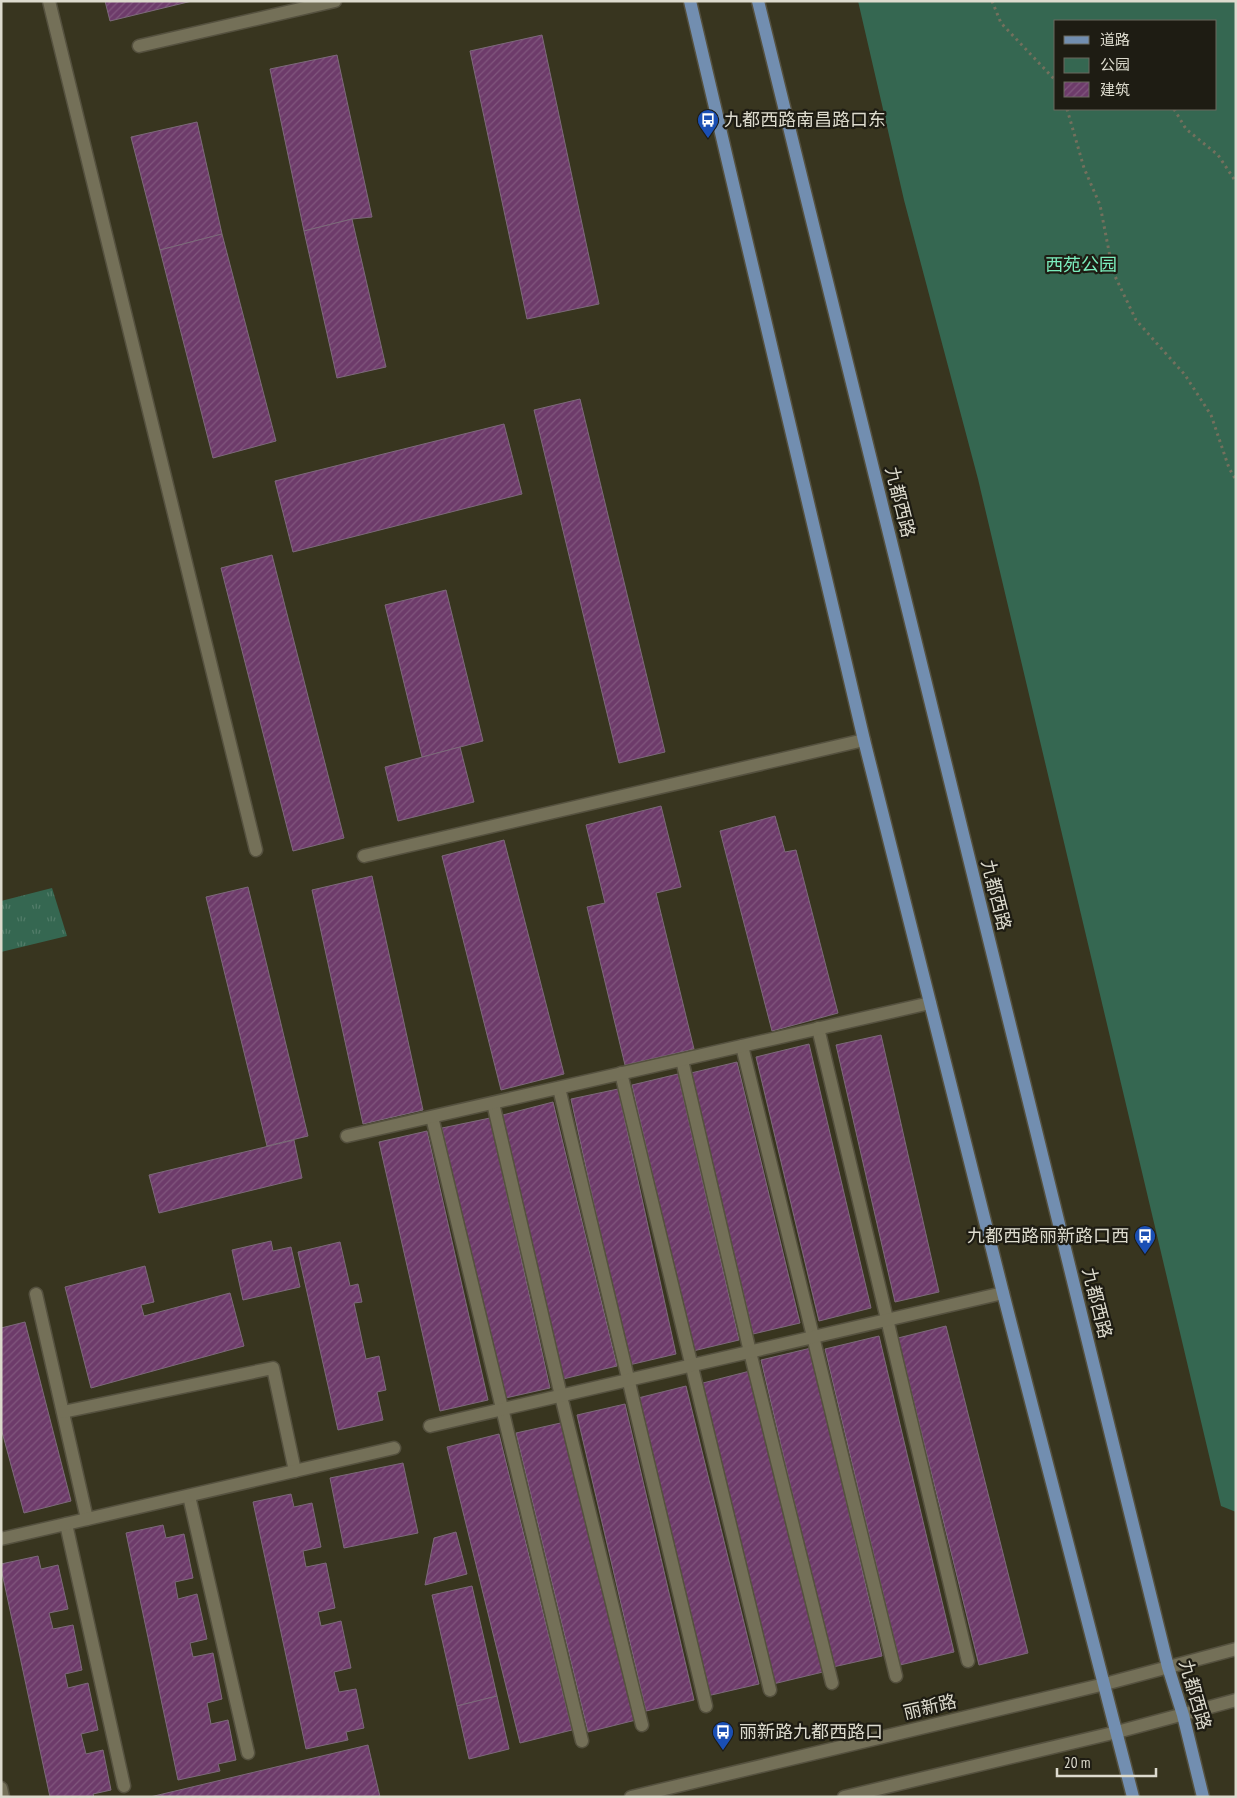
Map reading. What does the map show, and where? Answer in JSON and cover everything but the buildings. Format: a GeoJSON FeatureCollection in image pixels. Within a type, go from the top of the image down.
{"type":"FeatureCollection","features":[{"type":"Feature","properties":{"kind":"main road"},"geometry":{"type":"LineString","coordinates":[[690,1],[864,740],[1003,1293],[1134,1797]]}},
{"type":"Feature","properties":{"kind":"main road","name":"九都西路"},"geometry":{"type":"LineString","coordinates":[[758,1],[1168,1667],[1183,1715],[1203,1797]]}},
{"type":"Feature","properties":{"kind":"street"},"geometry":{"type":"LineString","coordinates":[[49,1],[256,850]]}},
{"type":"Feature","properties":{"kind":"street"},"geometry":{"type":"LineString","coordinates":[[139,46],[335,1]]}},
{"type":"Feature","properties":{"kind":"street"},"geometry":{"type":"LineString","coordinates":[[364,856],[864,740]]}},
{"type":"Feature","properties":{"kind":"street"},"geometry":{"type":"LineString","coordinates":[[346,1136],[930,1003]]}},
{"type":"Feature","properties":{"kind":"street"},"geometry":{"type":"LineString","coordinates":[[818,1028],[968,1661]]}},
{"type":"Feature","properties":{"kind":"street"},"geometry":{"type":"LineString","coordinates":[[742,1046],[896,1676]]}},
{"type":"Feature","properties":{"kind":"street"},"geometry":{"type":"LineString","coordinates":[[682,1060],[750,1352],[832,1683]]}},
{"type":"Feature","properties":{"kind":"street"},"geometry":{"type":"LineString","coordinates":[[620,1073],[770,1690]]}},
{"type":"Feature","properties":{"kind":"street"},"geometry":{"type":"LineString","coordinates":[[559,1088],[706,1706]]}},
{"type":"Feature","properties":{"kind":"street"},"geometry":{"type":"LineString","coordinates":[[493,1103],[561,1396],[642,1725]]}},
{"type":"Feature","properties":{"kind":"street"},"geometry":{"type":"LineString","coordinates":[[432,1117],[582,1741]]}},
{"type":"Feature","properties":{"kind":"street"},"geometry":{"type":"LineString","coordinates":[[430,1426],[1003,1293]]}},
{"type":"Feature","properties":{"kind":"street"},"geometry":{"type":"LineString","coordinates":[[36,1294],[88,1519]]}},
{"type":"Feature","properties":{"kind":"street"},"geometry":{"type":"LineString","coordinates":[[64,1412],[273,1368],[296,1471]]}},
{"type":"Feature","properties":{"kind":"street"},"geometry":{"type":"LineString","coordinates":[[1,1539],[394,1448]]}},
{"type":"Feature","properties":{"kind":"street"},"geometry":{"type":"LineString","coordinates":[[188,1496],[248,1753]]}},
{"type":"Feature","properties":{"kind":"street"},"geometry":{"type":"LineString","coordinates":[[66,1524],[124,1786]]}},
{"type":"Feature","properties":{"kind":"street","name":"丽新路"},"geometry":{"type":"LineString","coordinates":[[631,1797],[1105,1684],[1236,1649]]}},
{"type":"Feature","properties":{"kind":"street"},"geometry":{"type":"LineString","coordinates":[[844,1797],[1117,1732],[1236,1700]]}},
{"type":"Feature","properties":{"kind":"street"},"geometry":{"type":"LineString","coordinates":[[1,1788],[3,1797]]}},
{"type":"Feature","properties":{"kind":"path"},"geometry":{"type":"LineString","coordinates":[[992,1],[1001,23],[1054,79]]}},
{"type":"Feature","properties":{"kind":"path"},"geometry":{"type":"LineString","coordinates":[[1067,110],[1084,168],[1100,204],[1113,272],[1136,320],[1185,375],[1211,415],[1236,480]]}},
{"type":"Feature","properties":{"kind":"path"},"geometry":{"type":"LineString","coordinates":[[1175,110],[1186,130],[1218,155],[1236,182]]}},
{"type":"Feature","properties":{"kind":"green space","name":"西苑公园"},"geometry":{"type":"Polygon","coordinates":[[[858,1],[1236,1],[1236,1512],[1221,1506],[978,479],[904,200],[858,1]]]}},
{"type":"Feature","properties":{"kind":"green space"},"geometry":{"type":"Polygon","coordinates":[[[52,888],[67,936],[1,952],[1,901],[52,888]]]}},
{"type":"Feature","properties":{"kind":"place","name":"九都西路南昌路口东"},"geometry":{"type":"Point","coordinates":[708,139]}},
{"type":"Feature","properties":{"kind":"place","name":"九都西路丽新路口西"},"geometry":{"type":"Point","coordinates":[1145,1255]}},
{"type":"Feature","properties":{"kind":"place","name":"丽新路九都西路口"},"geometry":{"type":"Point","coordinates":[723,1751]}}]}
